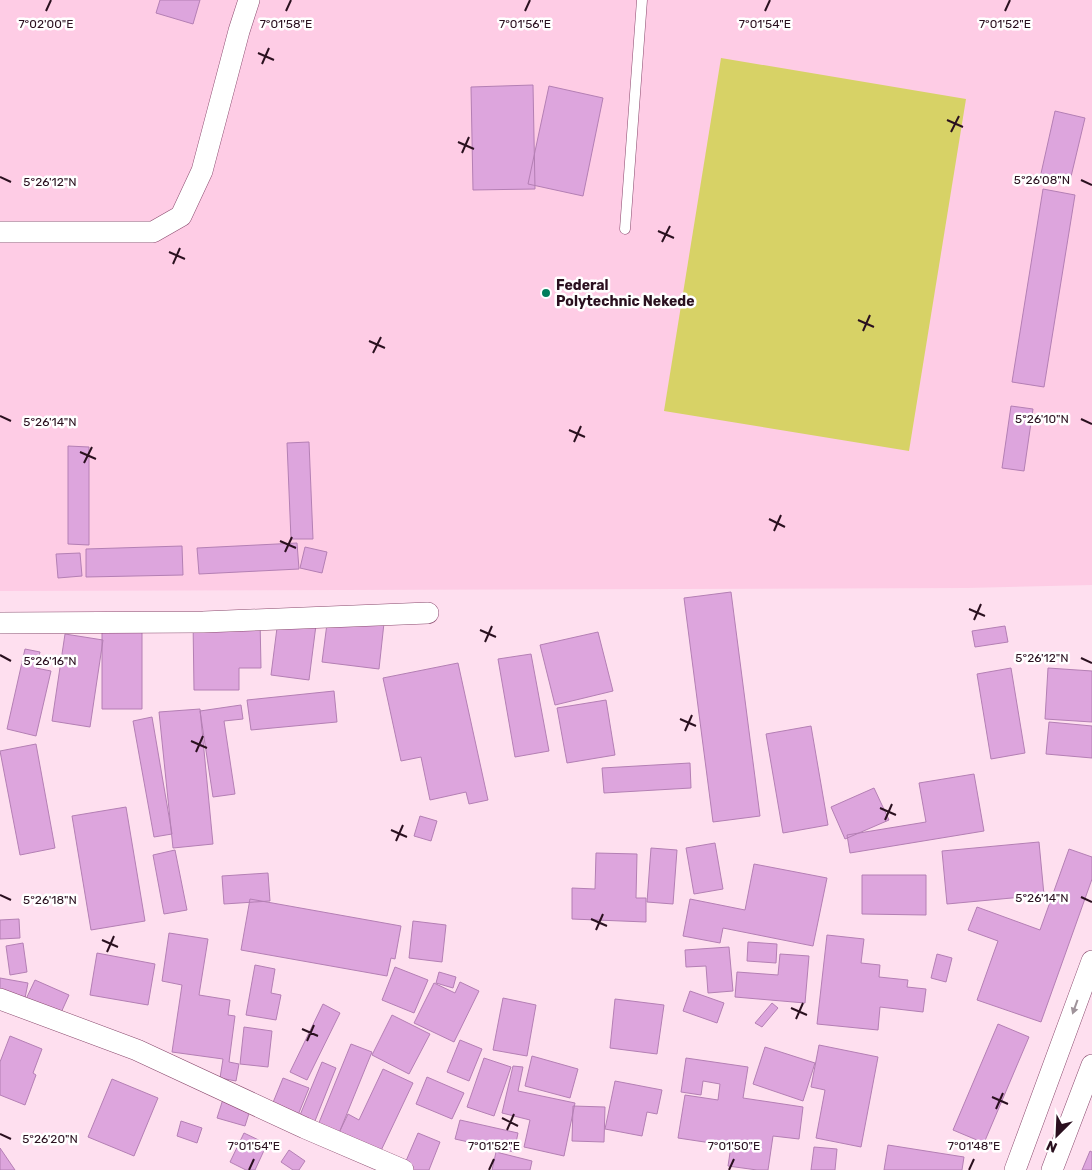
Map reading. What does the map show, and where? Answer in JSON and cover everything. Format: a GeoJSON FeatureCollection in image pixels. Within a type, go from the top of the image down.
{"type":"FeatureCollection","features":[{"type":"Feature","properties":{"kind":"street"},"geometry":{"type":"LineString","coordinates":[[0,232],[153,232],[181,216],[202,171],[249,0]]}},
{"type":"Feature","properties":{"kind":"street"},"geometry":{"type":"LineString","coordinates":[[0,623],[203,622],[428,613]]}},
{"type":"Feature","properties":{"kind":"street"},"geometry":{"type":"LineString","coordinates":[[1015,1170],[1092,961]]}},
{"type":"Feature","properties":{"kind":"street"},"geometry":{"type":"LineString","coordinates":[[0,999],[137,1050],[305,1128],[403,1170]]}},
{"type":"Feature","properties":{"kind":"street"},"geometry":{"type":"LineString","coordinates":[[1052,1170],[1092,1065]]}},
{"type":"Feature","properties":{"kind":"lane"},"geometry":{"type":"LineString","coordinates":[[625,229],[642,0]]}},
{"type":"Feature","properties":{"kind":"shaded area","name":"Federal Polytechnic Nekede"},"geometry":{"type":"Polygon","coordinates":[[[0,0],[1092,0],[1092,585],[967,588],[0,591],[0,0]]]}},
{"type":"Feature","properties":{"kind":"shaded area"},"geometry":{"type":"Polygon","coordinates":[[[721,58],[966,99],[909,451],[664,411],[721,58]]]}},
{"type":"Feature","properties":{"kind":"building"},"geometry":{"type":"Polygon","coordinates":[[[160,0],[200,0],[193,24],[156,13],[160,0]]]}},
{"type":"Feature","properties":{"kind":"building"},"geometry":{"type":"Polygon","coordinates":[[[533,85],[535,189],[473,190],[471,87],[533,85]]]}},
{"type":"Feature","properties":{"kind":"building"},"geometry":{"type":"Polygon","coordinates":[[[549,86],[603,98],[583,196],[528,184],[549,86]]]}},
{"type":"Feature","properties":{"kind":"building"},"geometry":{"type":"Polygon","coordinates":[[[1055,111],[1085,118],[1069,185],[1040,178],[1055,111]]]}},
{"type":"Feature","properties":{"kind":"building"},"geometry":{"type":"Polygon","coordinates":[[[1043,189],[1075,195],[1044,387],[1012,382],[1043,189]]]}},
{"type":"Feature","properties":{"kind":"building"},"geometry":{"type":"Polygon","coordinates":[[[1011,406],[1033,409],[1024,471],[1002,468],[1011,406]]]}},
{"type":"Feature","properties":{"kind":"building"},"geometry":{"type":"Polygon","coordinates":[[[309,442],[313,539],[291,539],[287,443],[309,442]]]}},
{"type":"Feature","properties":{"kind":"building"},"geometry":{"type":"Polygon","coordinates":[[[68,446],[89,447],[89,545],[68,544],[68,446]]]}},
{"type":"Feature","properties":{"kind":"building"},"geometry":{"type":"Polygon","coordinates":[[[297,543],[299,569],[199,574],[197,548],[297,543]]]}},
{"type":"Feature","properties":{"kind":"building"},"geometry":{"type":"Polygon","coordinates":[[[182,546],[183,575],[86,577],[86,549],[182,546]]]}},
{"type":"Feature","properties":{"kind":"building"},"geometry":{"type":"Polygon","coordinates":[[[305,547],[327,552],[322,573],[300,568],[305,547]]]}},
{"type":"Feature","properties":{"kind":"building"},"geometry":{"type":"Polygon","coordinates":[[[80,553],[82,576],[58,578],[56,554],[80,553]]]}},
{"type":"Feature","properties":{"kind":"building"},"geometry":{"type":"Polygon","coordinates":[[[731,592],[760,816],[713,822],[684,598],[731,592]]]}},
{"type":"Feature","properties":{"kind":"building"},"geometry":{"type":"Polygon","coordinates":[[[328,616],[384,623],[379,669],[322,662],[328,616]]]}},
{"type":"Feature","properties":{"kind":"building"},"geometry":{"type":"Polygon","coordinates":[[[260,619],[261,668],[239,668],[239,690],[194,690],[193,620],[260,619]]]}},
{"type":"Feature","properties":{"kind":"building"},"geometry":{"type":"Polygon","coordinates":[[[278,620],[316,625],[309,680],[271,675],[278,620]]]}},
{"type":"Feature","properties":{"kind":"building"},"geometry":{"type":"Polygon","coordinates":[[[102,626],[142,626],[142,709],[102,709],[102,626]]]}},
{"type":"Feature","properties":{"kind":"building"},"geometry":{"type":"Polygon","coordinates":[[[1005,626],[1008,642],[975,647],[972,631],[1005,626]]]}},
{"type":"Feature","properties":{"kind":"building"},"geometry":{"type":"Polygon","coordinates":[[[598,632],[613,691],[555,705],[540,645],[598,632]]]}},
{"type":"Feature","properties":{"kind":"building"},"geometry":{"type":"Polygon","coordinates":[[[65,634],[103,640],[90,727],[52,721],[65,634]]]}},
{"type":"Feature","properties":{"kind":"building"},"geometry":{"type":"Polygon","coordinates":[[[25,649],[40,652],[36,668],[51,671],[36,736],[7,729],[25,649]]]}},
{"type":"Feature","properties":{"kind":"building"},"geometry":{"type":"Polygon","coordinates":[[[531,654],[549,751],[515,757],[498,659],[531,654]]]}},
{"type":"Feature","properties":{"kind":"building"},"geometry":{"type":"Polygon","coordinates":[[[458,663],[488,800],[469,804],[466,792],[430,800],[421,757],[401,761],[383,678],[458,663]]]}},
{"type":"Feature","properties":{"kind":"building"},"geometry":{"type":"Polygon","coordinates":[[[1011,668],[1025,753],[991,759],[977,674],[1011,668]]]}},
{"type":"Feature","properties":{"kind":"building"},"geometry":{"type":"Polygon","coordinates":[[[1048,668],[1092,671],[1092,722],[1045,719],[1048,668]]]}},
{"type":"Feature","properties":{"kind":"building"},"geometry":{"type":"Polygon","coordinates":[[[334,691],[337,722],[251,730],[247,700],[334,691]]]}},
{"type":"Feature","properties":{"kind":"building"},"geometry":{"type":"Polygon","coordinates":[[[606,700],[615,755],[567,763],[557,708],[606,700]]]}},
{"type":"Feature","properties":{"kind":"building"},"geometry":{"type":"Polygon","coordinates":[[[241,705],[243,719],[224,721],[235,794],[213,797],[200,711],[241,705]]]}},
{"type":"Feature","properties":{"kind":"building"},"geometry":{"type":"Polygon","coordinates":[[[200,709],[213,844],[173,848],[159,712],[200,709]]]}},
{"type":"Feature","properties":{"kind":"building"},"geometry":{"type":"Polygon","coordinates":[[[152,717],[172,834],[154,837],[133,721],[152,717]]]}},
{"type":"Feature","properties":{"kind":"building"},"geometry":{"type":"Polygon","coordinates":[[[1049,722],[1092,726],[1092,758],[1046,754],[1049,722]]]}},
{"type":"Feature","properties":{"kind":"building"},"geometry":{"type":"Polygon","coordinates":[[[811,726],[828,825],[783,833],[766,734],[811,726]]]}},
{"type":"Feature","properties":{"kind":"building"},"geometry":{"type":"Polygon","coordinates":[[[36,744],[55,848],[20,855],[0,751],[36,744]]]}},
{"type":"Feature","properties":{"kind":"building"},"geometry":{"type":"Polygon","coordinates":[[[690,763],[691,788],[604,793],[602,768],[690,763]]]}},
{"type":"Feature","properties":{"kind":"building"},"geometry":{"type":"Polygon","coordinates":[[[974,774],[984,831],[850,853],[847,835],[926,822],[919,783],[974,774]]]}},
{"type":"Feature","properties":{"kind":"building"},"geometry":{"type":"Polygon","coordinates":[[[874,788],[889,820],[845,839],[831,807],[874,788]]]}},
{"type":"Feature","properties":{"kind":"building"},"geometry":{"type":"Polygon","coordinates":[[[126,807],[145,921],[91,930],[72,816],[126,807]]]}},
{"type":"Feature","properties":{"kind":"building"},"geometry":{"type":"Polygon","coordinates":[[[420,816],[437,821],[431,841],[414,836],[420,816]]]}},
{"type":"Feature","properties":{"kind":"building"},"geometry":{"type":"Polygon","coordinates":[[[1039,842],[1044,895],[947,904],[942,851],[1039,842]]]}},
{"type":"Feature","properties":{"kind":"building"},"geometry":{"type":"Polygon","coordinates":[[[715,843],[723,889],[694,894],[686,848],[715,843]]]}},
{"type":"Feature","properties":{"kind":"building"},"geometry":{"type":"Polygon","coordinates":[[[651,848],[677,850],[673,904],[647,902],[651,848]]]}},
{"type":"Feature","properties":{"kind":"building"},"geometry":{"type":"Polygon","coordinates":[[[1069,849],[1092,857],[1092,879],[1041,1022],[977,1000],[998,941],[968,930],[977,907],[1040,930],[1069,849]]]}},
{"type":"Feature","properties":{"kind":"building"},"geometry":{"type":"Polygon","coordinates":[[[175,850],[187,910],[164,914],[153,855],[175,850]]]}},
{"type":"Feature","properties":{"kind":"building"},"geometry":{"type":"Polygon","coordinates":[[[596,853],[637,854],[636,898],[646,898],[646,922],[572,919],[572,888],[595,889],[596,853]]]}},
{"type":"Feature","properties":{"kind":"building"},"geometry":{"type":"Polygon","coordinates":[[[754,864],[827,878],[813,946],[723,928],[720,943],[683,936],[690,899],[745,910],[754,864]]]}},
{"type":"Feature","properties":{"kind":"building"},"geometry":{"type":"Polygon","coordinates":[[[268,873],[270,901],[224,904],[222,876],[268,873]]]}},
{"type":"Feature","properties":{"kind":"building"},"geometry":{"type":"Polygon","coordinates":[[[862,875],[926,875],[926,915],[862,914],[862,875]]]}},
{"type":"Feature","properties":{"kind":"building"},"geometry":{"type":"Polygon","coordinates":[[[250,899],[401,926],[395,959],[391,958],[387,976],[241,950],[250,899]]]}},
{"type":"Feature","properties":{"kind":"building"},"geometry":{"type":"Polygon","coordinates":[[[19,919],[20,938],[0,939],[0,920],[19,919]]]}},
{"type":"Feature","properties":{"kind":"building"},"geometry":{"type":"Polygon","coordinates":[[[413,921],[446,925],[442,962],[409,958],[413,921]]]}},
{"type":"Feature","properties":{"kind":"building"},"geometry":{"type":"Polygon","coordinates":[[[169,933],[208,939],[199,995],[230,1000],[228,1015],[235,1016],[229,1062],[239,1064],[236,1081],[220,1078],[223,1059],[172,1052],[182,985],[162,981],[169,933]]]}},
{"type":"Feature","properties":{"kind":"building"},"geometry":{"type":"Polygon","coordinates":[[[827,935],[864,939],[861,963],[880,965],[879,977],[908,980],[907,987],[926,989],[923,1012],[880,1007],[878,1030],[817,1024],[827,935]]]}},
{"type":"Feature","properties":{"kind":"building"},"geometry":{"type":"Polygon","coordinates":[[[748,942],[777,944],[776,963],[747,961],[748,942]]]}},
{"type":"Feature","properties":{"kind":"building"},"geometry":{"type":"Polygon","coordinates":[[[23,943],[27,972],[10,975],[6,946],[23,943]]]}},
{"type":"Feature","properties":{"kind":"building"},"geometry":{"type":"Polygon","coordinates":[[[729,947],[733,991],[708,993],[706,966],[686,967],[685,950],[729,947]]]}},
{"type":"Feature","properties":{"kind":"building"},"geometry":{"type":"Polygon","coordinates":[[[97,953],[155,964],[148,1005],[90,995],[97,953]]]}},
{"type":"Feature","properties":{"kind":"building"},"geometry":{"type":"Polygon","coordinates":[[[780,954],[809,956],[805,1003],[735,997],[737,972],[778,975],[780,954]]]}},
{"type":"Feature","properties":{"kind":"building"},"geometry":{"type":"Polygon","coordinates":[[[937,954],[952,958],[946,982],[931,978],[937,954]]]}},
{"type":"Feature","properties":{"kind":"building"},"geometry":{"type":"Polygon","coordinates":[[[255,965],[275,969],[271,993],[281,995],[276,1020],[246,1015],[255,965]]]}},
{"type":"Feature","properties":{"kind":"building"},"geometry":{"type":"Polygon","coordinates":[[[395,967],[428,980],[414,1013],[382,1000],[395,967]]]}},
{"type":"Feature","properties":{"kind":"building"},"geometry":{"type":"Polygon","coordinates":[[[439,972],[456,977],[453,988],[436,983],[439,972]]]}},
{"type":"Feature","properties":{"kind":"building"},"geometry":{"type":"Polygon","coordinates":[[[0,978],[28,983],[25,998],[0,994],[0,978]]]}},
{"type":"Feature","properties":{"kind":"building"},"geometry":{"type":"Polygon","coordinates":[[[35,980],[69,995],[60,1015],[26,999],[35,980]]]}},
{"type":"Feature","properties":{"kind":"building"},"geometry":{"type":"Polygon","coordinates":[[[460,982],[479,991],[454,1042],[414,1023],[434,983],[455,993],[460,982]]]}},
{"type":"Feature","properties":{"kind":"building"},"geometry":{"type":"Polygon","coordinates":[[[690,991],[724,1003],[717,1023],[683,1011],[690,991]]]}},
{"type":"Feature","properties":{"kind":"building"},"geometry":{"type":"Polygon","coordinates":[[[503,998],[536,1005],[527,1056],[493,1050],[503,998]]]}},
{"type":"Feature","properties":{"kind":"building"},"geometry":{"type":"Polygon","coordinates":[[[615,999],[664,1005],[657,1054],[610,1048],[615,999]]]}},
{"type":"Feature","properties":{"kind":"building"},"geometry":{"type":"Polygon","coordinates":[[[772,1003],[778,1008],[762,1027],[755,1023],[772,1003]]]}},
{"type":"Feature","properties":{"kind":"building"},"geometry":{"type":"Polygon","coordinates":[[[323,1004],[340,1013],[307,1080],[290,1072],[323,1004]]]}},
{"type":"Feature","properties":{"kind":"building"},"geometry":{"type":"Polygon","coordinates":[[[392,1015],[430,1034],[409,1074],[372,1055],[392,1015]]]}},
{"type":"Feature","properties":{"kind":"building"},"geometry":{"type":"Polygon","coordinates":[[[998,1024],[1029,1037],[984,1143],[953,1130],[998,1024]]]}},
{"type":"Feature","properties":{"kind":"building"},"geometry":{"type":"Polygon","coordinates":[[[244,1027],[272,1031],[268,1067],[240,1064],[244,1027]]]}},
{"type":"Feature","properties":{"kind":"building"},"geometry":{"type":"Polygon","coordinates":[[[10,1036],[42,1049],[33,1073],[36,1075],[25,1105],[0,1095],[0,1062],[10,1036]]]}},
{"type":"Feature","properties":{"kind":"building"},"geometry":{"type":"Polygon","coordinates":[[[460,1040],[482,1049],[469,1081],[447,1072],[460,1040]]]}},
{"type":"Feature","properties":{"kind":"building"},"geometry":{"type":"Polygon","coordinates":[[[351,1044],[372,1052],[337,1138],[316,1130],[351,1044]]]}},
{"type":"Feature","properties":{"kind":"building"},"geometry":{"type":"Polygon","coordinates":[[[819,1045],[878,1057],[861,1147],[816,1138],[825,1090],[811,1087],[819,1045]]]}},
{"type":"Feature","properties":{"kind":"building"},"geometry":{"type":"Polygon","coordinates":[[[765,1047],[815,1063],[803,1101],[753,1084],[765,1047]]]}},
{"type":"Feature","properties":{"kind":"building"},"geometry":{"type":"Polygon","coordinates":[[[532,1056],[578,1069],[570,1098],[525,1086],[532,1056]]]}},
{"type":"Feature","properties":{"kind":"building"},"geometry":{"type":"Polygon","coordinates":[[[484,1058],[511,1067],[494,1116],[467,1107],[484,1058]]]}},
{"type":"Feature","properties":{"kind":"building"},"geometry":{"type":"Polygon","coordinates":[[[686,1058],[748,1067],[743,1098],[803,1107],[799,1139],[773,1136],[768,1170],[757,1170],[728,1166],[731,1146],[678,1138],[685,1095],[718,1100],[720,1084],[703,1081],[701,1095],[681,1092],[686,1058]]]}},
{"type":"Feature","properties":{"kind":"building"},"geometry":{"type":"Polygon","coordinates":[[[322,1062],[336,1068],[313,1126],[298,1120],[322,1062]]]}},
{"type":"Feature","properties":{"kind":"building"},"geometry":{"type":"Polygon","coordinates":[[[513,1066],[523,1067],[518,1091],[575,1103],[564,1156],[524,1147],[530,1120],[502,1113],[513,1066]]]}},
{"type":"Feature","properties":{"kind":"building"},"geometry":{"type":"Polygon","coordinates":[[[383,1069],[413,1083],[378,1157],[337,1137],[348,1114],[359,1120],[383,1069]]]}},
{"type":"Feature","properties":{"kind":"building"},"geometry":{"type":"Polygon","coordinates":[[[427,1077],[464,1093],[452,1119],[416,1104],[427,1077]]]}},
{"type":"Feature","properties":{"kind":"building"},"geometry":{"type":"Polygon","coordinates":[[[283,1078],[309,1088],[298,1115],[272,1105],[283,1078]]]}},
{"type":"Feature","properties":{"kind":"building"},"geometry":{"type":"Polygon","coordinates":[[[112,1079],[158,1098],[134,1156],[88,1137],[112,1079]]]}},
{"type":"Feature","properties":{"kind":"building"},"geometry":{"type":"Polygon","coordinates":[[[615,1081],[662,1090],[657,1114],[647,1112],[642,1136],[605,1129],[615,1081]]]}},
{"type":"Feature","properties":{"kind":"building"},"geometry":{"type":"Polygon","coordinates":[[[224,1096],[252,1104],[245,1126],[217,1118],[224,1096]]]}},
{"type":"Feature","properties":{"kind":"building"},"geometry":{"type":"Polygon","coordinates":[[[573,1106],[605,1107],[604,1142],[572,1141],[573,1106]]]}},
{"type":"Feature","properties":{"kind":"building"},"geometry":{"type":"Polygon","coordinates":[[[460,1120],[518,1133],[514,1152],[455,1139],[460,1120]]]}},
{"type":"Feature","properties":{"kind":"building"},"geometry":{"type":"Polygon","coordinates":[[[181,1121],[202,1128],[197,1143],[177,1136],[181,1121]]]}},
{"type":"Feature","properties":{"kind":"building"},"geometry":{"type":"Polygon","coordinates":[[[244,1133],[267,1144],[255,1170],[246,1170],[230,1162],[244,1133]]]}},
{"type":"Feature","properties":{"kind":"building"},"geometry":{"type":"Polygon","coordinates":[[[418,1133],[440,1142],[429,1170],[409,1170],[403,1168],[418,1133]]]}},
{"type":"Feature","properties":{"kind":"building"},"geometry":{"type":"Polygon","coordinates":[[[888,1145],[964,1157],[962,1170],[884,1170],[888,1145]]]}},
{"type":"Feature","properties":{"kind":"building"},"geometry":{"type":"Polygon","coordinates":[[[814,1147],[837,1149],[835,1170],[811,1170],[814,1147]]]}},
{"type":"Feature","properties":{"kind":"building"},"geometry":{"type":"Polygon","coordinates":[[[0,1148],[15,1170],[0,1170],[0,1148]]]}},
{"type":"Feature","properties":{"kind":"building"},"geometry":{"type":"Polygon","coordinates":[[[289,1150],[305,1161],[299,1170],[293,1170],[281,1162],[289,1150]]]}},
{"type":"Feature","properties":{"kind":"building"},"geometry":{"type":"Polygon","coordinates":[[[1090,1151],[1092,1152],[1092,1170],[1082,1170],[1090,1151]]]}},
{"type":"Feature","properties":{"kind":"building"},"geometry":{"type":"Polygon","coordinates":[[[496,1152],[532,1161],[530,1170],[492,1170],[496,1152]]]}},
{"type":"Feature","properties":{"kind":"place","name":"Federal Polytechnic Nekede"},"geometry":{"type":"Point","coordinates":[546,293]}}]}
